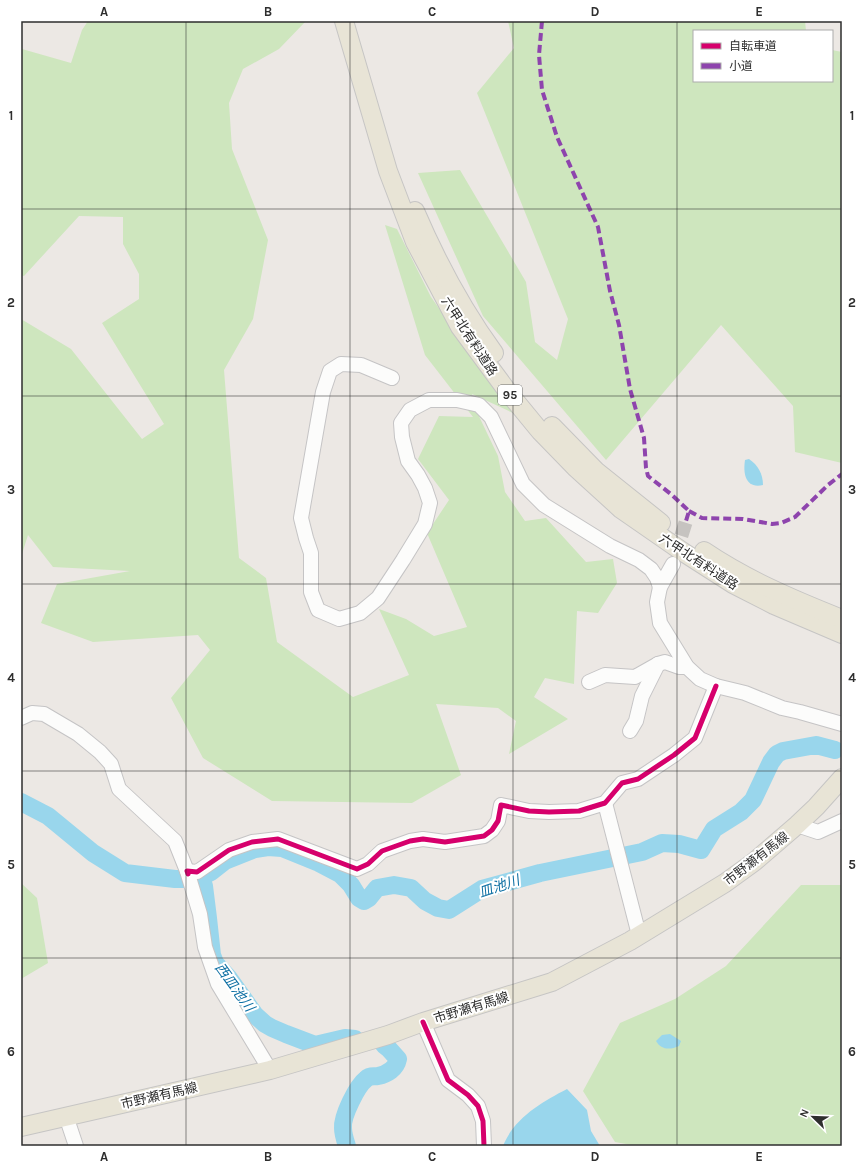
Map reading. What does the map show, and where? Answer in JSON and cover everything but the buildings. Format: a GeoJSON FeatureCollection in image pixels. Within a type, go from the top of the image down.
{"type":"FeatureCollection","features":[{"type":"Feature","properties":{"kind":"main road","name":"六甲北有料道路"},"geometry":{"type":"LineString","coordinates":[[344,21],[388,171],[415,242],[460,326],[508,392],[540,431],[575,468],[621,509],[683,552],[733,584],[774,605],[842,634]]}},
{"type":"Feature","properties":{"kind":"main road","name":"六甲北有料道路"},"geometry":{"type":"LineString","coordinates":[[357,21],[396,158],[418,218],[432,250],[461,302],[489,346],[520,388],[546,420],[596,471],[652,517],[712,556],[750,578],[789,598],[842,619]]}},
{"type":"Feature","properties":{"kind":"main road","name":"市野瀬有馬線"},"geometry":{"type":"LineString","coordinates":[[21,1127],[270,1070],[388,1035],[423,1022],[552,982],[639,935],[725,883],[754,862],[797,825],[816,807],[842,778]]}},
{"type":"Feature","properties":{"kind":"street"},"geometry":{"type":"LineString","coordinates":[[392,378],[361,365],[341,364],[330,371],[323,392],[301,518],[306,538],[312,553],[311,592],[318,610],[339,619],[360,614],[378,598],[425,524],[430,503],[425,488],[408,461],[402,437],[401,423],[410,410],[429,400],[457,400],[479,405],[491,417],[523,484],[544,505],[610,546],[639,560],[651,569],[657,578],[660,588]]}},
{"type":"Feature","properties":{"kind":"street"},"geometry":{"type":"LineString","coordinates":[[673,564],[660,588],[657,602],[660,623],[687,667],[700,679],[716,686],[745,693],[782,708],[842,724]]}},
{"type":"Feature","properties":{"kind":"street"},"geometry":{"type":"LineString","coordinates":[[589,682],[605,675],[635,677],[658,664],[666,662],[678,667],[687,667]]}},
{"type":"Feature","properties":{"kind":"street"},"geometry":{"type":"LineString","coordinates":[[630,731],[636,721],[642,696],[658,664]]}},
{"type":"Feature","properties":{"kind":"street"},"geometry":{"type":"LineString","coordinates":[[189,877],[229,850],[252,842],[278,839],[357,869],[368,864],[382,851],[410,842],[424,839],[445,842],[484,836],[492,830],[498,821],[501,805],[529,811],[556,812],[579,811],[605,803],[622,783],[638,779],[674,755],[695,738],[716,686]]}},
{"type":"Feature","properties":{"kind":"street"},"geometry":{"type":"LineString","coordinates":[[21,718],[32,713],[44,714],[78,734],[100,752],[111,764],[119,789],[175,841],[189,877],[200,914],[205,947],[218,984],[270,1070]]}},
{"type":"Feature","properties":{"kind":"street"},"geometry":{"type":"LineString","coordinates":[[605,803],[639,935]]}},
{"type":"Feature","properties":{"kind":"street"},"geometry":{"type":"LineString","coordinates":[[797,825],[818,832],[842,821]]}},
{"type":"Feature","properties":{"kind":"street"},"geometry":{"type":"LineString","coordinates":[[423,1022],[448,1080],[478,1106],[483,1121],[484,1146]]}},
{"type":"Feature","properties":{"kind":"street"},"geometry":{"type":"LineString","coordinates":[[66,1116],[76,1146]]}},
{"type":"Feature","properties":{"kind":"green space"},"geometry":{"type":"Polygon","coordinates":[[[88,21],[306,21],[279,49],[243,69],[229,103],[232,149],[268,240],[253,319],[224,370],[239,558],[266,578],[277,642],[353,697],[409,675],[379,609],[406,619],[434,636],[467,627],[427,533],[449,500],[418,459],[439,416],[473,417],[425,355],[385,225],[397,229],[431,297],[513,413],[472,394],[476,410],[498,456],[505,492],[525,521],[546,518],[586,562],[613,559],[617,583],[598,613],[577,611],[574,684],[545,678],[534,697],[568,719],[509,754],[516,721],[498,708],[436,704],[461,775],[412,803],[272,801],[203,758],[171,698],[210,650],[198,635],[93,642],[41,623],[57,584],[130,571],[53,567],[28,535],[21,557],[21,319],[71,349],[142,439],[164,424],[102,323],[139,299],[139,274],[123,244],[123,217],[79,216],[24,276],[21,275],[21,48],[71,63],[82,30],[88,21]]]}},
{"type":"Feature","properties":{"kind":"green space"},"geometry":{"type":"Polygon","coordinates":[[[508,21],[805,21],[806,30],[693,30],[693,82],[833,82],[833,50],[842,52],[842,463],[795,452],[793,406],[721,325],[606,460],[483,316],[418,173],[460,170],[526,282],[535,342],[557,360],[568,319],[477,93],[514,48],[508,21]]]}},
{"type":"Feature","properties":{"kind":"green space"},"geometry":{"type":"Polygon","coordinates":[[[21,883],[37,898],[48,963],[21,979],[21,883]]]}},
{"type":"Feature","properties":{"kind":"green space"},"geometry":{"type":"Polygon","coordinates":[[[801,885],[842,885],[842,1146],[637,1146],[615,1142],[583,1091],[620,1023],[675,999],[726,966],[801,885]]]}},
{"type":"Feature","properties":{"kind":"water"},"geometry":{"type":"Polygon","coordinates":[[[749,459],[759,470],[763,485],[752,485],[746,479],[744,470],[745,460],[749,459]]]}},
{"type":"Feature","properties":{"kind":"water"},"geometry":{"type":"Polygon","coordinates":[[[670,1034],[681,1041],[679,1046],[663,1048],[656,1041],[662,1035],[670,1034]]]}},
{"type":"Feature","properties":{"kind":"water"},"geometry":{"type":"Polygon","coordinates":[[[567,1089],[587,1110],[591,1131],[600,1146],[503,1146],[514,1127],[521,1119],[548,1099],[567,1089]]]}},
{"type":"Feature","properties":{"kind":"waterway","name":"皿池川"},"geometry":{"type":"LineString","coordinates":[[21,802],[48,816],[93,853],[125,873],[175,879],[201,877],[211,872],[225,861],[255,849],[268,847],[282,848],[319,863],[340,874],[351,885],[359,898],[364,901],[369,898],[377,888],[394,885],[411,888],[425,901],[438,908],[449,910],[482,889],[540,873],[642,852],[662,843],[679,844],[701,850],[714,829],[741,812],[753,800],[771,762],[777,754],[783,751],[816,745],[835,750]]}},
{"type":"Feature","properties":{"kind":"waterway","name":"西皿池川"},"geometry":{"type":"LineString","coordinates":[[201,877],[204,886],[212,955],[215,963],[228,977],[255,1015],[272,1028],[315,1045],[345,1038],[355,1039]]}},
{"type":"Feature","properties":{"kind":"waterway","name":"西皿池川"},"geometry":{"type":"LineString","coordinates":[[347,1146],[343,1132],[343,1123],[347,1109],[358,1088],[368,1078],[385,1074],[397,1063],[398,1059],[384,1045]]}},
{"type":"Feature","properties":{"kind":"tunnel"},"geometry":{"type":"LineString","coordinates":[[675,556],[686,521]]}},
{"type":"Feature","properties":{"kind":"marked path"},"geometry":{"type":"LineString","coordinates":[[542,21],[539,55],[542,90],[557,137],[598,227],[610,291],[619,325],[630,389],[644,438],[648,476],[689,511],[686,521]]}},
{"type":"Feature","properties":{"kind":"marked path"},"geometry":{"type":"LineString","coordinates":[[689,511],[702,518],[743,519],[772,524],[781,523],[795,517],[828,485],[842,474]]}},
{"type":"Feature","properties":{"kind":"cycle path"},"geometry":{"type":"LineString","coordinates":[[188,874],[187,871],[197,872],[229,850],[252,842],[278,839],[357,869],[368,864],[382,851],[410,841],[423,839],[445,842],[484,836],[492,830],[498,821],[501,805],[529,811],[549,812],[579,811],[605,803],[622,783],[638,779],[674,755],[695,738],[716,686]]}},
{"type":"Feature","properties":{"kind":"cycle path"},"geometry":{"type":"LineString","coordinates":[[423,1022],[448,1080],[468,1095],[478,1106],[483,1121],[484,1146]]}}]}
